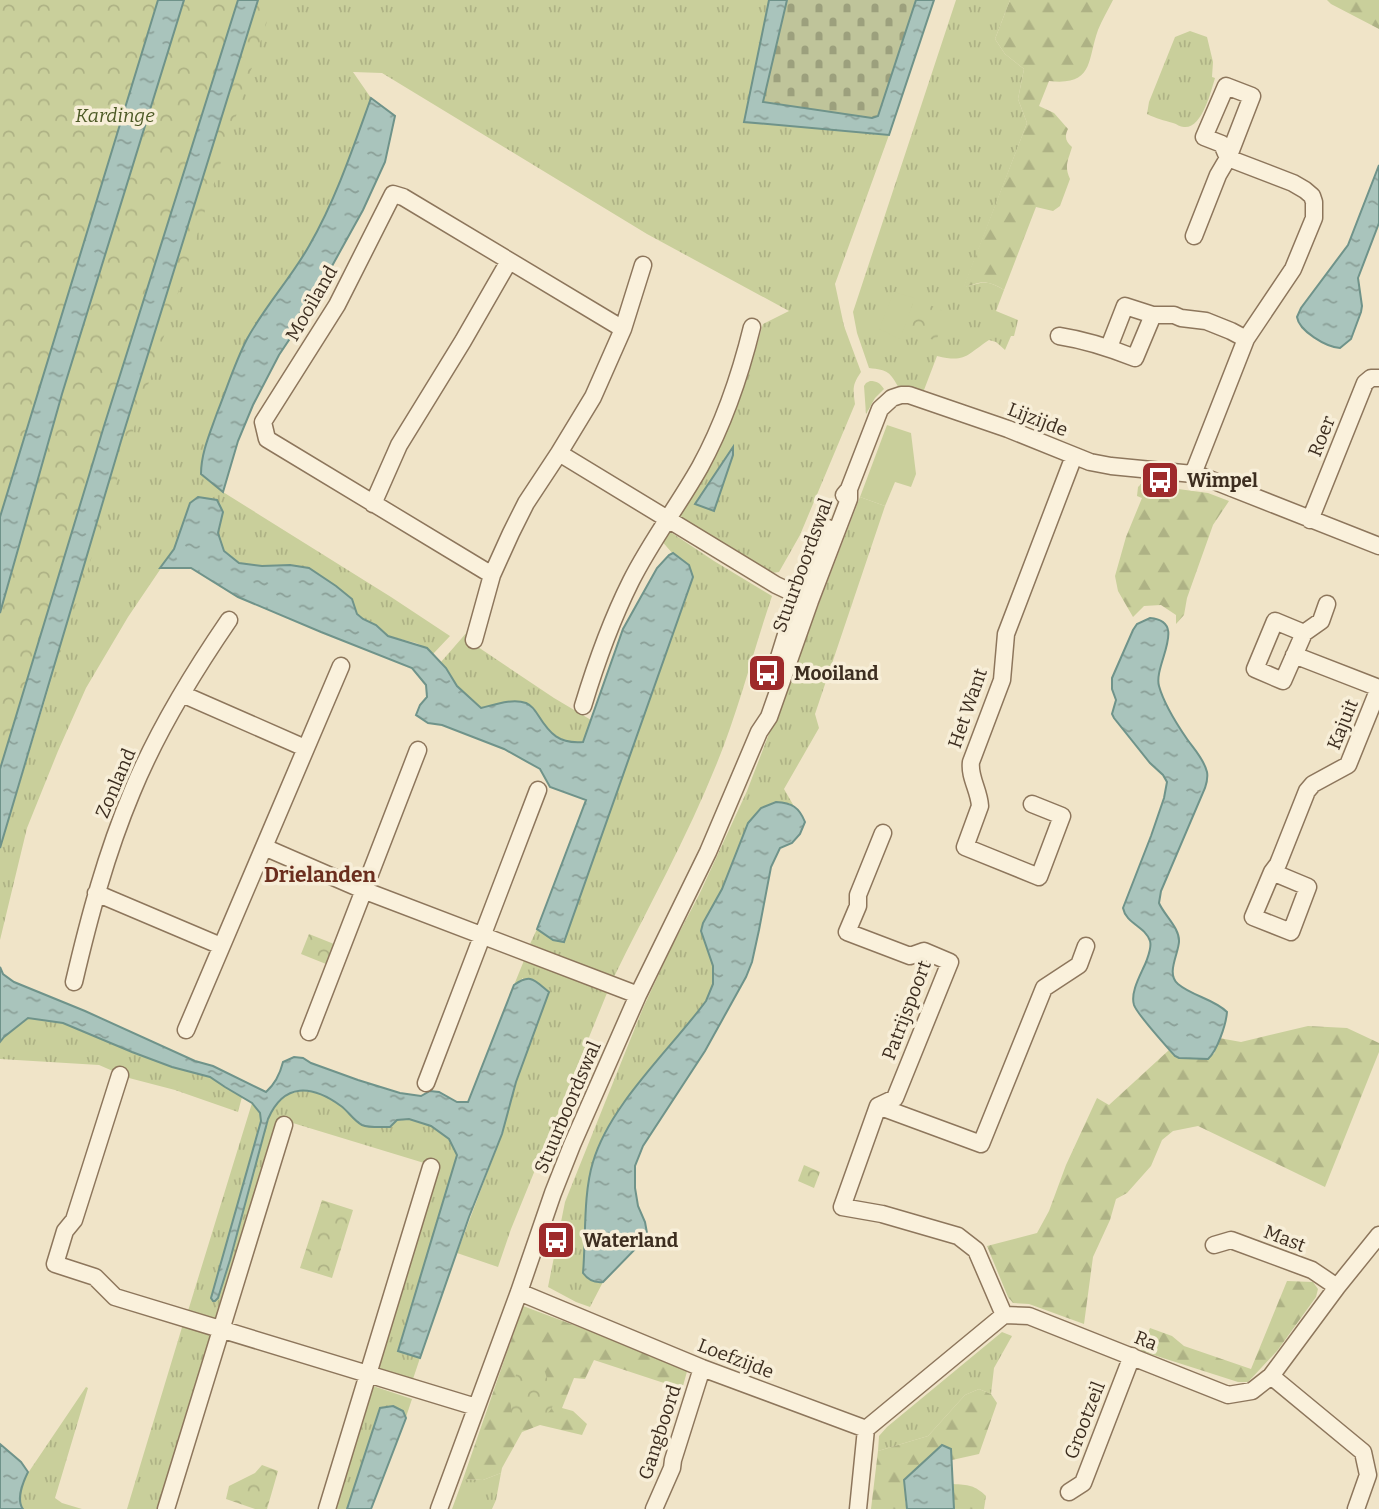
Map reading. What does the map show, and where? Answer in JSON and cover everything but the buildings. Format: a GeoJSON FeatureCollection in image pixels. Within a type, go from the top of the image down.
{"type":"FeatureCollection","features":[{"type":"Feature","properties":{"kind":"street"},"geometry":{"type":"LineString","coordinates":[[1193,474],[1246,339],[1293,269],[1308,235],[1314,218],[1312,196],[1293,183],[1228,158],[1218,175],[1194,236]]}},
{"type":"Feature","properties":{"kind":"street","name":"Mooiland"},"geometry":{"type":"LineString","coordinates":[[492,575],[267,439],[262,422],[337,305],[393,194],[623,329]]}},
{"type":"Feature","properties":{"kind":"street"},"geometry":{"type":"LineString","coordinates":[[373,504],[399,445],[509,261]]}},
{"type":"Feature","properties":{"kind":"street"},"geometry":{"type":"LineString","coordinates":[[474,640],[492,575],[526,503],[593,397],[623,329],[643,265]]}},
{"type":"Feature","properties":{"kind":"street"},"geometry":{"type":"LineString","coordinates":[[1109,347],[1125,306],[1153,315],[1174,315],[1206,321],[1246,339]]}},
{"type":"Feature","properties":{"kind":"street"},"geometry":{"type":"LineString","coordinates":[[1059,336],[1109,347],[1135,358],[1153,315]]}},
{"type":"Feature","properties":{"kind":"street"},"geometry":{"type":"LineString","coordinates":[[583,706],[616,613],[643,560],[713,440],[736,385],[752,327]]}},
{"type":"Feature","properties":{"kind":"street","name":"Roer"},"geometry":{"type":"LineString","coordinates":[[1310,520],[1365,383],[1371,378],[1379,378]]}},
{"type":"Feature","properties":{"kind":"street","name":"Lijzijde"},"geometry":{"type":"LineString","coordinates":[[804,599],[880,409],[889,400],[901,395],[923,399],[1008,429],[1090,462],[1193,474],[1379,546]]}},
{"type":"Feature","properties":{"kind":"street"},"geometry":{"type":"LineString","coordinates":[[559,453],[804,599]]}},
{"type":"Feature","properties":{"kind":"street","name":"Het Want"},"geometry":{"type":"LineString","coordinates":[[1032,804],[1062,816],[1039,877],[965,847],[980,806],[970,770],[971,762],[1002,680],[1006,634],[1074,456]]}},
{"type":"Feature","properties":{"kind":"street","name":"Stuurboordswal"},"geometry":{"type":"LineString","coordinates":[[439,1509],[572,1145],[638,995],[708,852],[759,732],[760,717],[804,599]]}},
{"type":"Feature","properties":{"kind":"street"},"geometry":{"type":"LineString","coordinates":[[1304,633],[1275,621],[1255,669],[1283,681],[1304,633],[1321,621],[1327,604]]}},
{"type":"Feature","properties":{"kind":"street","name":"Zonland"},"geometry":{"type":"LineString","coordinates":[[74,982],[96,893],[132,791],[181,694],[229,620]]}},
{"type":"Feature","properties":{"kind":"street","name":"Kajuit"},"geometry":{"type":"LineString","coordinates":[[1272,872],[1278,864],[1307,790],[1348,765],[1379,688],[1294,655]]}},
{"type":"Feature","properties":{"kind":"street"},"geometry":{"type":"LineString","coordinates":[[186,1030],[341,666]]}},
{"type":"Feature","properties":{"kind":"street"},"geometry":{"type":"LineString","coordinates":[[181,694],[305,748]]}},
{"type":"Feature","properties":{"kind":"street"},"geometry":{"type":"LineString","coordinates":[[309,1032],[418,750]]}},
{"type":"Feature","properties":{"kind":"street"},"geometry":{"type":"LineString","coordinates":[[426,1083],[538,790]]}},
{"type":"Feature","properties":{"kind":"street","name":"Patrijspoort"},"geometry":{"type":"LineString","coordinates":[[883,833],[858,895],[858,906],[847,932],[910,956],[924,951],[950,962],[895,1098],[878,1106],[842,1207],[882,1214],[958,1236],[976,1250],[1004,1315]]}},
{"type":"Feature","properties":{"kind":"street"},"geometry":{"type":"LineString","coordinates":[[264,847],[363,890],[638,995]]}},
{"type":"Feature","properties":{"kind":"street"},"geometry":{"type":"LineString","coordinates":[[96,893],[221,946]]}},
{"type":"Feature","properties":{"kind":"street"},"geometry":{"type":"LineString","coordinates":[[878,1106],[981,1144],[1044,988],[1079,965],[1086,946]]}},
{"type":"Feature","properties":{"kind":"street"},"geometry":{"type":"LineString","coordinates":[[120,1075],[74,1220],[65,1231],[55,1264],[95,1278],[115,1297],[476,1407]]}},
{"type":"Feature","properties":{"kind":"street"},"geometry":{"type":"LineString","coordinates":[[166,1509],[284,1125]]}},
{"type":"Feature","properties":{"kind":"street"},"geometry":{"type":"LineString","coordinates":[[327,1509],[431,1167]]}},
{"type":"Feature","properties":{"kind":"street","name":"Ra"},"geometry":{"type":"LineString","coordinates":[[1004,1315],[1029,1316],[1228,1395],[1252,1391],[1271,1376],[1379,1235]]}},
{"type":"Feature","properties":{"kind":"street","name":"Mast"},"geometry":{"type":"LineString","coordinates":[[1214,1245],[1231,1240],[1312,1270],[1337,1287]]}},
{"type":"Feature","properties":{"kind":"street","name":"Loefzijde"},"geometry":{"type":"LineString","coordinates":[[519,1292],[702,1368],[866,1429]]}},
{"type":"Feature","properties":{"kind":"street"},"geometry":{"type":"LineString","coordinates":[[858,1509],[866,1429],[1004,1315]]}},
{"type":"Feature","properties":{"kind":"street","name":"Grootzeil"},"geometry":{"type":"LineString","coordinates":[[1069,1492],[1083,1483],[1132,1356]]}},
{"type":"Feature","properties":{"kind":"street","name":"Gangboord"},"geometry":{"type":"LineString","coordinates":[[654,1509],[672,1468],[702,1368]]}},
{"type":"Feature","properties":{"kind":"street"},"geometry":{"type":"LineString","coordinates":[[1271,1376],[1363,1452],[1368,1475],[1356,1509]]}},
{"type":"Feature","properties":{"kind":"green space","name":"Kardinge"},"geometry":{"type":"Polygon","coordinates":[[[0,0],[274,0],[0,837],[0,0]]]}},
{"type":"Feature","properties":{"kind":"green space"},"geometry":{"type":"Polygon","coordinates":[[[258,0],[769,0],[745,122],[889,135],[835,284],[844,326],[861,372],[854,387],[855,404],[800,535],[779,572],[772,573],[675,515],[731,416],[748,375],[763,324],[789,311],[647,234],[382,73],[353,72],[371,98],[351,154],[310,246],[254,327],[243,348],[206,443],[201,474],[223,492],[450,636],[433,654],[416,643],[388,636],[357,614],[352,599],[290,565],[239,563],[224,551],[218,533],[223,512],[217,500],[198,497],[190,503],[174,549],[128,617],[86,688],[27,828],[0,940],[0,848],[258,0]]]}},
{"type":"Feature","properties":{"kind":"green space"},"geometry":{"type":"Polygon","coordinates":[[[787,0],[916,0],[878,116],[872,118],[763,102],[787,0]]]}},
{"type":"Feature","properties":{"kind":"green space"},"geometry":{"type":"Polygon","coordinates":[[[956,0],[1010,0],[995,39],[1005,54],[1024,69],[1018,99],[1027,123],[964,287],[988,283],[1004,290],[996,311],[1018,320],[1014,336],[1011,336],[1005,350],[989,340],[960,358],[937,356],[924,390],[899,388],[888,373],[869,368],[853,312],[956,0]]]}},
{"type":"Feature","properties":{"kind":"green space"},"geometry":{"type":"Polygon","coordinates":[[[1010,0],[1113,0],[1098,30],[1086,69],[1074,80],[1049,81],[1039,106],[1054,113],[1068,129],[1066,139],[1072,147],[1067,167],[1070,179],[1060,206],[1053,211],[1036,207],[1004,290],[984,283],[963,288],[1027,123],[1018,99],[1024,69],[1005,54],[995,39],[1010,0]]]}},
{"type":"Feature","properties":{"kind":"green space"},"geometry":{"type":"Polygon","coordinates":[[[1327,0],[1379,0],[1379,29],[1331,4],[1327,0]]]}},
{"type":"Feature","properties":{"kind":"green space"},"geometry":{"type":"Polygon","coordinates":[[[1190,31],[1207,37],[1213,62],[1212,77],[1215,78],[1201,116],[1190,126],[1184,127],[1147,114],[1149,102],[1175,37],[1190,31]]]}},
{"type":"Feature","properties":{"kind":"green space"},"geometry":{"type":"Polygon","coordinates":[[[894,292],[915,298],[900,339],[879,329],[894,292]]]}},
{"type":"Feature","properties":{"kind":"green space"},"geometry":{"type":"Polygon","coordinates":[[[915,298],[947,313],[936,341],[903,328],[915,298]]]}},
{"type":"Feature","properties":{"kind":"green space"},"geometry":{"type":"Polygon","coordinates":[[[875,381],[884,389],[866,414],[864,386],[875,381]]]}},
{"type":"Feature","properties":{"kind":"green space"},"geometry":{"type":"Polygon","coordinates":[[[887,425],[911,433],[916,474],[911,487],[895,482],[885,506],[860,497],[887,425]]]}},
{"type":"Feature","properties":{"kind":"green space"},"geometry":{"type":"Polygon","coordinates":[[[1141,484],[1208,493],[1229,501],[1213,525],[1187,598],[1184,615],[1176,624],[1176,615],[1161,605],[1144,606],[1133,617],[1118,591],[1115,576],[1126,537],[1142,498],[1137,496],[1141,484]]]}},
{"type":"Feature","properties":{"kind":"green space"},"geometry":{"type":"Polygon","coordinates":[[[860,497],[885,506],[815,714],[819,728],[784,789],[795,808],[789,803],[722,889],[701,931],[713,966],[713,984],[706,1001],[592,1164],[587,1199],[583,1273],[598,1283],[603,1282],[590,1307],[548,1287],[565,1202],[643,1008],[747,791],[860,497]]]}},
{"type":"Feature","properties":{"kind":"green space"},"geometry":{"type":"Polygon","coordinates":[[[666,529],[772,596],[717,763],[680,845],[613,979],[530,944],[537,929],[553,940],[564,942],[693,578],[689,565],[673,554],[660,539],[666,529]]]}},
{"type":"Feature","properties":{"kind":"green space"},"geometry":{"type":"Polygon","coordinates":[[[468,631],[465,643],[478,647],[591,720],[583,742],[565,740],[553,733],[533,707],[503,702],[481,708],[463,693],[441,662],[468,631]]]}},
{"type":"Feature","properties":{"kind":"green space"},"geometry":{"type":"Polygon","coordinates":[[[309,934],[334,944],[326,964],[301,954],[309,934]]]}},
{"type":"Feature","properties":{"kind":"green space"},"geometry":{"type":"Polygon","coordinates":[[[525,958],[607,993],[498,1267],[457,1253],[502,1134],[516,1082],[523,978],[514,985],[525,958]]]}},
{"type":"Feature","properties":{"kind":"green space"},"geometry":{"type":"Polygon","coordinates":[[[28,1018],[63,1023],[172,1067],[211,1077],[242,1097],[238,1112],[175,1090],[129,1078],[99,1065],[0,1059],[0,1042],[28,1018]]]}},
{"type":"Feature","properties":{"kind":"green space"},"geometry":{"type":"Polygon","coordinates":[[[1308,1026],[1347,1028],[1379,1043],[1379,1052],[1325,1187],[1198,1126],[1173,1131],[1162,1140],[1151,1166],[1127,1193],[1116,1199],[1110,1220],[1093,1257],[1084,1324],[1029,1304],[1013,1303],[987,1246],[1037,1233],[1097,1098],[1109,1105],[1169,1050],[1175,1056],[1214,1054],[1219,1038],[1241,1042],[1308,1026]]]}},
{"type":"Feature","properties":{"kind":"green space"},"geometry":{"type":"Polygon","coordinates":[[[314,1090],[340,1105],[363,1126],[409,1119],[431,1126],[449,1139],[457,1155],[398,1351],[420,1358],[412,1382],[374,1370],[434,1166],[283,1120],[217,1320],[188,1311],[252,1103],[261,1113],[261,1121],[211,1298],[271,1112],[279,1101],[289,1094],[314,1090]]]}},
{"type":"Feature","properties":{"kind":"green space"},"geometry":{"type":"Polygon","coordinates":[[[804,1165],[820,1172],[814,1188],[798,1181],[804,1165]]]}},
{"type":"Feature","properties":{"kind":"green space"},"geometry":{"type":"Polygon","coordinates":[[[322,1200],[353,1210],[332,1278],[300,1268],[322,1200]]]}},
{"type":"Feature","properties":{"kind":"green space"},"geometry":{"type":"Polygon","coordinates":[[[1287,1281],[1313,1282],[1318,1289],[1316,1297],[1277,1351],[1248,1382],[1238,1382],[1141,1351],[1150,1328],[1172,1336],[1184,1346],[1251,1369],[1287,1281]]]}},
{"type":"Feature","properties":{"kind":"green space"},"geometry":{"type":"Polygon","coordinates":[[[523,1306],[688,1368],[676,1411],[666,1401],[667,1384],[594,1360],[585,1379],[574,1378],[562,1408],[573,1411],[587,1424],[582,1435],[540,1425],[522,1432],[501,1473],[483,1480],[463,1479],[523,1306]]]}},
{"type":"Feature","properties":{"kind":"green space"},"geometry":{"type":"Polygon","coordinates":[[[183,1324],[212,1334],[158,1509],[127,1509],[183,1324]]]}},
{"type":"Feature","properties":{"kind":"green space"},"geometry":{"type":"Polygon","coordinates":[[[1002,1332],[1012,1336],[994,1368],[991,1394],[979,1389],[965,1395],[928,1436],[878,1451],[879,1436],[887,1427],[1002,1332]]]}},
{"type":"Feature","properties":{"kind":"green space"},"geometry":{"type":"Polygon","coordinates":[[[520,1369],[545,1372],[553,1390],[553,1406],[541,1419],[524,1418],[511,1421],[511,1403],[516,1402],[519,1388],[515,1382],[516,1373],[520,1369]]]}},
{"type":"Feature","properties":{"kind":"green space"},"geometry":{"type":"Polygon","coordinates":[[[370,1385],[412,1399],[406,1417],[403,1411],[380,1408],[347,1509],[333,1509],[370,1385]]]}},
{"type":"Feature","properties":{"kind":"green space"},"geometry":{"type":"Polygon","coordinates":[[[86,1387],[88,1388],[55,1498],[82,1509],[23,1509],[19,1498],[26,1476],[86,1387]]]}},
{"type":"Feature","properties":{"kind":"green space"},"geometry":{"type":"Polygon","coordinates":[[[979,1389],[991,1394],[997,1403],[979,1454],[952,1460],[951,1449],[905,1501],[907,1509],[871,1509],[878,1451],[928,1436],[965,1395],[979,1389]]]}},
{"type":"Feature","properties":{"kind":"green space"},"geometry":{"type":"Polygon","coordinates":[[[262,1465],[278,1471],[267,1509],[255,1509],[226,1499],[229,1486],[255,1473],[262,1465]]]}},
{"type":"Feature","properties":{"kind":"green space"},"geometry":{"type":"Polygon","coordinates":[[[501,1473],[492,1509],[452,1509],[463,1479],[483,1480],[501,1473]]]}},
{"type":"Feature","properties":{"kind":"green space"},"geometry":{"type":"Polygon","coordinates":[[[953,1484],[971,1486],[982,1492],[986,1496],[984,1509],[954,1509],[953,1484]]]}},
{"type":"Feature","properties":{"kind":"water"},"geometry":{"type":"Polygon","coordinates":[[[158,0],[184,0],[62,394],[0,613],[0,517],[158,0]]]}},
{"type":"Feature","properties":{"kind":"water"},"geometry":{"type":"Polygon","coordinates":[[[238,0],[258,0],[121,441],[0,848],[0,769],[238,0]]]}},
{"type":"Feature","properties":{"kind":"water"},"geometry":{"type":"Polygon","coordinates":[[[769,0],[787,0],[763,102],[872,118],[878,116],[916,0],[934,0],[889,135],[744,122],[769,0]]]}},
{"type":"Feature","properties":{"kind":"water"},"geometry":{"type":"Polygon","coordinates":[[[371,98],[395,116],[385,162],[363,210],[253,405],[238,441],[223,492],[201,474],[204,451],[217,413],[247,339],[302,258],[328,210],[371,98]]]}},
{"type":"Feature","properties":{"kind":"water"},"geometry":{"type":"Polygon","coordinates":[[[1379,165],[1379,223],[1358,278],[1361,312],[1351,339],[1340,348],[1334,347],[1308,333],[1297,317],[1348,245],[1379,165]]]}},
{"type":"Feature","properties":{"kind":"water"},"geometry":{"type":"Polygon","coordinates":[[[733,447],[733,455],[714,511],[695,504],[733,447]]]}},
{"type":"Feature","properties":{"kind":"water"},"geometry":{"type":"Polygon","coordinates":[[[198,497],[217,500],[223,512],[218,533],[224,551],[239,563],[309,568],[352,599],[357,614],[388,636],[427,648],[446,668],[457,686],[481,708],[509,702],[526,703],[556,736],[575,742],[583,742],[623,629],[657,568],[673,553],[689,565],[693,577],[564,942],[553,940],[537,929],[586,800],[550,787],[540,769],[504,749],[442,725],[428,723],[416,715],[427,697],[426,685],[412,668],[238,597],[191,568],[160,568],[174,549],[190,503],[198,497]]]}},
{"type":"Feature","properties":{"kind":"water"},"geometry":{"type":"Polygon","coordinates":[[[1150,618],[1161,621],[1167,627],[1167,645],[1158,677],[1161,693],[1175,720],[1201,758],[1207,774],[1205,788],[1161,891],[1159,903],[1179,937],[1173,970],[1175,980],[1227,1012],[1215,1050],[1208,1059],[1175,1056],[1141,1016],[1133,1000],[1149,955],[1150,944],[1148,936],[1128,918],[1123,908],[1151,836],[1167,782],[1114,718],[1112,714],[1116,700],[1112,678],[1133,630],[1137,624],[1150,618]]]}},
{"type":"Feature","properties":{"kind":"water"},"geometry":{"type":"Polygon","coordinates":[[[776,802],[794,807],[805,822],[792,843],[780,848],[771,867],[752,962],[746,977],[705,1051],[643,1146],[635,1166],[638,1206],[647,1233],[644,1240],[603,1282],[597,1282],[583,1273],[586,1202],[593,1162],[601,1140],[642,1078],[706,1001],[713,984],[713,966],[701,931],[703,923],[722,889],[748,823],[761,808],[776,802]]]}},
{"type":"Feature","properties":{"kind":"water"},"geometry":{"type":"Polygon","coordinates":[[[0,967],[3,974],[14,982],[195,1061],[213,1066],[266,1092],[277,1078],[283,1062],[294,1057],[400,1093],[421,1096],[430,1091],[439,1092],[457,1102],[468,1102],[514,985],[529,979],[549,992],[516,1082],[502,1134],[469,1217],[420,1358],[398,1351],[457,1155],[449,1139],[431,1126],[409,1119],[397,1120],[390,1127],[362,1125],[330,1099],[309,1091],[290,1093],[282,1098],[268,1119],[230,1260],[218,1298],[213,1301],[211,1298],[261,1121],[260,1113],[252,1103],[210,1077],[172,1067],[63,1023],[28,1018],[0,1042],[0,967]]]}},
{"type":"Feature","properties":{"kind":"water"},"geometry":{"type":"Polygon","coordinates":[[[393,1406],[403,1411],[406,1418],[371,1509],[347,1509],[380,1408],[393,1406]]]}},
{"type":"Feature","properties":{"kind":"water"},"geometry":{"type":"Polygon","coordinates":[[[0,1444],[21,1462],[28,1472],[20,1496],[23,1509],[0,1509],[0,1444]]]}},
{"type":"Feature","properties":{"kind":"water"},"geometry":{"type":"Polygon","coordinates":[[[942,1445],[951,1449],[954,1509],[907,1509],[904,1480],[942,1445]]]}},
{"type":"Feature","properties":{"kind":"place","name":"Wimpel"},"geometry":{"type":"Point","coordinates":[1160,480]}},
{"type":"Feature","properties":{"kind":"place","name":"Mooiland"},"geometry":{"type":"Point","coordinates":[767,673]}},
{"type":"Feature","properties":{"kind":"place","name":"Waterland"},"geometry":{"type":"Point","coordinates":[556,1240]}},
{"type":"Feature","properties":{"kind":"district","name":"Drielanden"},"geometry":{"type":"Point","coordinates":[320,875]}}]}
